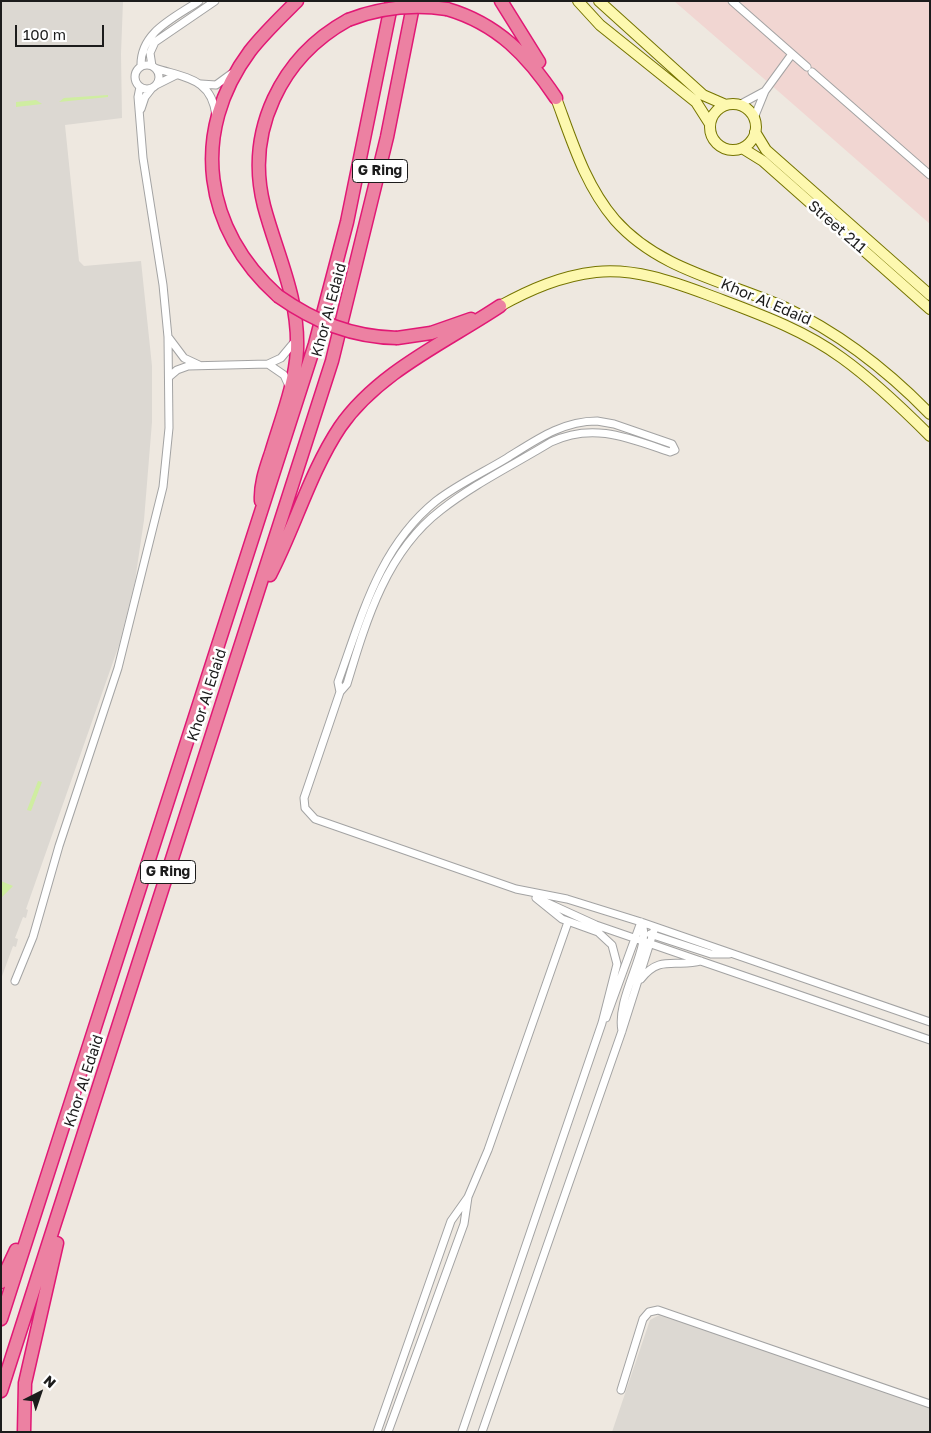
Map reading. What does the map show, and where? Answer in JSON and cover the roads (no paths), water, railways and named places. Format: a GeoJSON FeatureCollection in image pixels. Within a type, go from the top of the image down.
{"type":"FeatureCollection","features":[{"type":"Feature","properties":{"kind":"highway"},"geometry":{"type":"LineString","coordinates":[[297,1],[260,40],[242,63],[229,89],[218,124],[212,160],[213,180],[224,224],[246,262],[278,296],[305,314],[349,332],[368,336],[397,338],[431,333],[450,328],[500,306]]}},
{"type":"Feature","properties":{"kind":"highway","name":"Khor Al Edaid"},"geometry":{"type":"LineString","coordinates":[[1,1319],[315,344],[347,222],[392,1]]}},
{"type":"Feature","properties":{"kind":"highway","name":"Khor Al Edaid"},"geometry":{"type":"LineString","coordinates":[[1,1391],[332,361],[387,137],[414,1]]}},
{"type":"Feature","properties":{"kind":"highway"},"geometry":{"type":"LineString","coordinates":[[501,1],[546,75],[556,98]]}},
{"type":"Feature","properties":{"kind":"highway"},"geometry":{"type":"LineString","coordinates":[[262,513],[262,485],[295,368],[297,338],[292,295],[261,189],[259,170],[262,134],[271,102],[288,72],[315,42],[348,20],[372,12],[402,6],[447,10],[469,17],[500,34],[528,58],[556,98]]}},
{"type":"Feature","properties":{"kind":"highway"},"geometry":{"type":"LineString","coordinates":[[252,610],[288,538],[319,465],[334,438],[352,412],[397,372],[500,306]]}},
{"type":"Feature","properties":{"kind":"highway"},"geometry":{"type":"LineString","coordinates":[[24,1432],[25,1383],[68,1184]]}},
{"type":"Feature","properties":{"kind":"highway"},"geometry":{"type":"LineString","coordinates":[[1,1282],[37,1204]]}},
{"type":"Feature","properties":{"kind":"main road"},"geometry":{"type":"LineString","coordinates":[[578,1],[600,24],[696,102],[710,124],[712,137],[718,144],[729,149],[742,148],[750,142],[755,132],[754,118],[750,111],[739,105],[726,105],[703,95],[599,1]]}},
{"type":"Feature","properties":{"kind":"main road","name":"Khor Al Edaid"},"geometry":{"type":"LineString","coordinates":[[556,98],[582,168],[602,204],[628,234],[657,255],[706,277],[783,307],[829,330],[882,368],[930,414]]}},
{"type":"Feature","properties":{"kind":"main road"},"geometry":{"type":"LineString","coordinates":[[710,124],[715,112],[726,105]]}},
{"type":"Feature","properties":{"kind":"main road","name":"Street 211"},"geometry":{"type":"LineString","coordinates":[[755,132],[766,150],[930,295]]}},
{"type":"Feature","properties":{"kind":"main road","name":"Street 211"},"geometry":{"type":"LineString","coordinates":[[742,148],[763,161],[930,309]]}},
{"type":"Feature","properties":{"kind":"main road","name":"Khor Al Edaid"},"geometry":{"type":"LineString","coordinates":[[500,306],[523,294],[558,280],[597,272],[619,272],[655,277],[779,322],[842,358],[881,389],[930,436]]}},
{"type":"Feature","properties":{"kind":"street"},"geometry":{"type":"LineString","coordinates":[[176,75],[146,89],[140,87],[135,81],[135,75],[141,66],[140,54],[149,37],[199,1]]}},
{"type":"Feature","properties":{"kind":"street"},"geometry":{"type":"LineString","coordinates":[[140,112],[145,97],[155,86],[159,75],[150,54],[155,42],[215,1]]}},
{"type":"Feature","properties":{"kind":"street"},"geometry":{"type":"LineString","coordinates":[[732,1],[930,175]]}},
{"type":"Feature","properties":{"kind":"street"},"geometry":{"type":"LineString","coordinates":[[754,118],[765,91],[792,54]]}},
{"type":"Feature","properties":{"kind":"street"},"geometry":{"type":"LineString","coordinates":[[141,66],[154,67],[200,84],[220,83],[242,63]]}},
{"type":"Feature","properties":{"kind":"street"},"geometry":{"type":"LineString","coordinates":[[200,84],[210,96],[218,124]]}},
{"type":"Feature","properties":{"kind":"street"},"geometry":{"type":"LineString","coordinates":[[15,981],[42,911],[59,846],[129,629],[163,488],[169,428],[170,376],[168,337],[163,285],[143,158],[138,97],[140,87]]}},
{"type":"Feature","properties":{"kind":"street"},"geometry":{"type":"LineString","coordinates":[[739,105],[765,91]]}},
{"type":"Feature","properties":{"kind":"street"},"geometry":{"type":"LineString","coordinates":[[168,337],[184,358],[202,366]]}},
{"type":"Feature","properties":{"kind":"street"},"geometry":{"type":"LineString","coordinates":[[170,376],[183,367],[268,364],[281,358],[297,338]]}},
{"type":"Feature","properties":{"kind":"street"},"geometry":{"type":"LineString","coordinates":[[268,364],[284,375],[290,388]]}},
{"type":"Feature","properties":{"kind":"street"},"geometry":{"type":"LineString","coordinates":[[340,692],[338,682],[378,573],[408,528],[437,500],[552,431],[572,423],[597,421],[614,424],[674,445],[674,452],[670,452],[611,433],[590,431],[570,434],[551,442],[440,510],[408,542],[387,574],[347,684],[340,692],[305,793],[304,803],[311,817],[516,889],[591,923],[636,938],[648,938],[711,954],[732,954]]}},
{"type":"Feature","properties":{"kind":"street"},"geometry":{"type":"LineString","coordinates":[[516,889],[561,897],[641,922],[930,1022]]}},
{"type":"Feature","properties":{"kind":"street"},"geometry":{"type":"LineString","coordinates":[[462,1432],[602,1023],[616,970],[615,951],[608,940],[598,932],[568,922],[550,912],[536,898]]}},
{"type":"Feature","properties":{"kind":"street"},"geometry":{"type":"LineString","coordinates":[[377,1432],[451,1221],[468,1197],[494,1135],[568,922]]}},
{"type":"Feature","properties":{"kind":"street"},"geometry":{"type":"LineString","coordinates":[[482,1432],[638,984],[648,938],[641,922]]}},
{"type":"Feature","properties":{"kind":"street"},"geometry":{"type":"LineString","coordinates":[[602,1023],[612,1007],[641,922]]}},
{"type":"Feature","properties":{"kind":"street"},"geometry":{"type":"LineString","coordinates":[[622,1031],[620,1009],[648,938],[655,927]]}},
{"type":"Feature","properties":{"kind":"street"},"geometry":{"type":"LineString","coordinates":[[648,938],[702,961],[930,1040]]}},
{"type":"Feature","properties":{"kind":"street"},"geometry":{"type":"LineString","coordinates":[[638,984],[645,974],[660,964],[702,961]]}},
{"type":"Feature","properties":{"kind":"street"},"geometry":{"type":"LineString","coordinates":[[388,1432],[464,1224],[468,1197]]}},
{"type":"Feature","properties":{"kind":"street"},"geometry":{"type":"LineString","coordinates":[[621,1390],[643,1319],[649,1312],[658,1310],[930,1404]]}}]}
